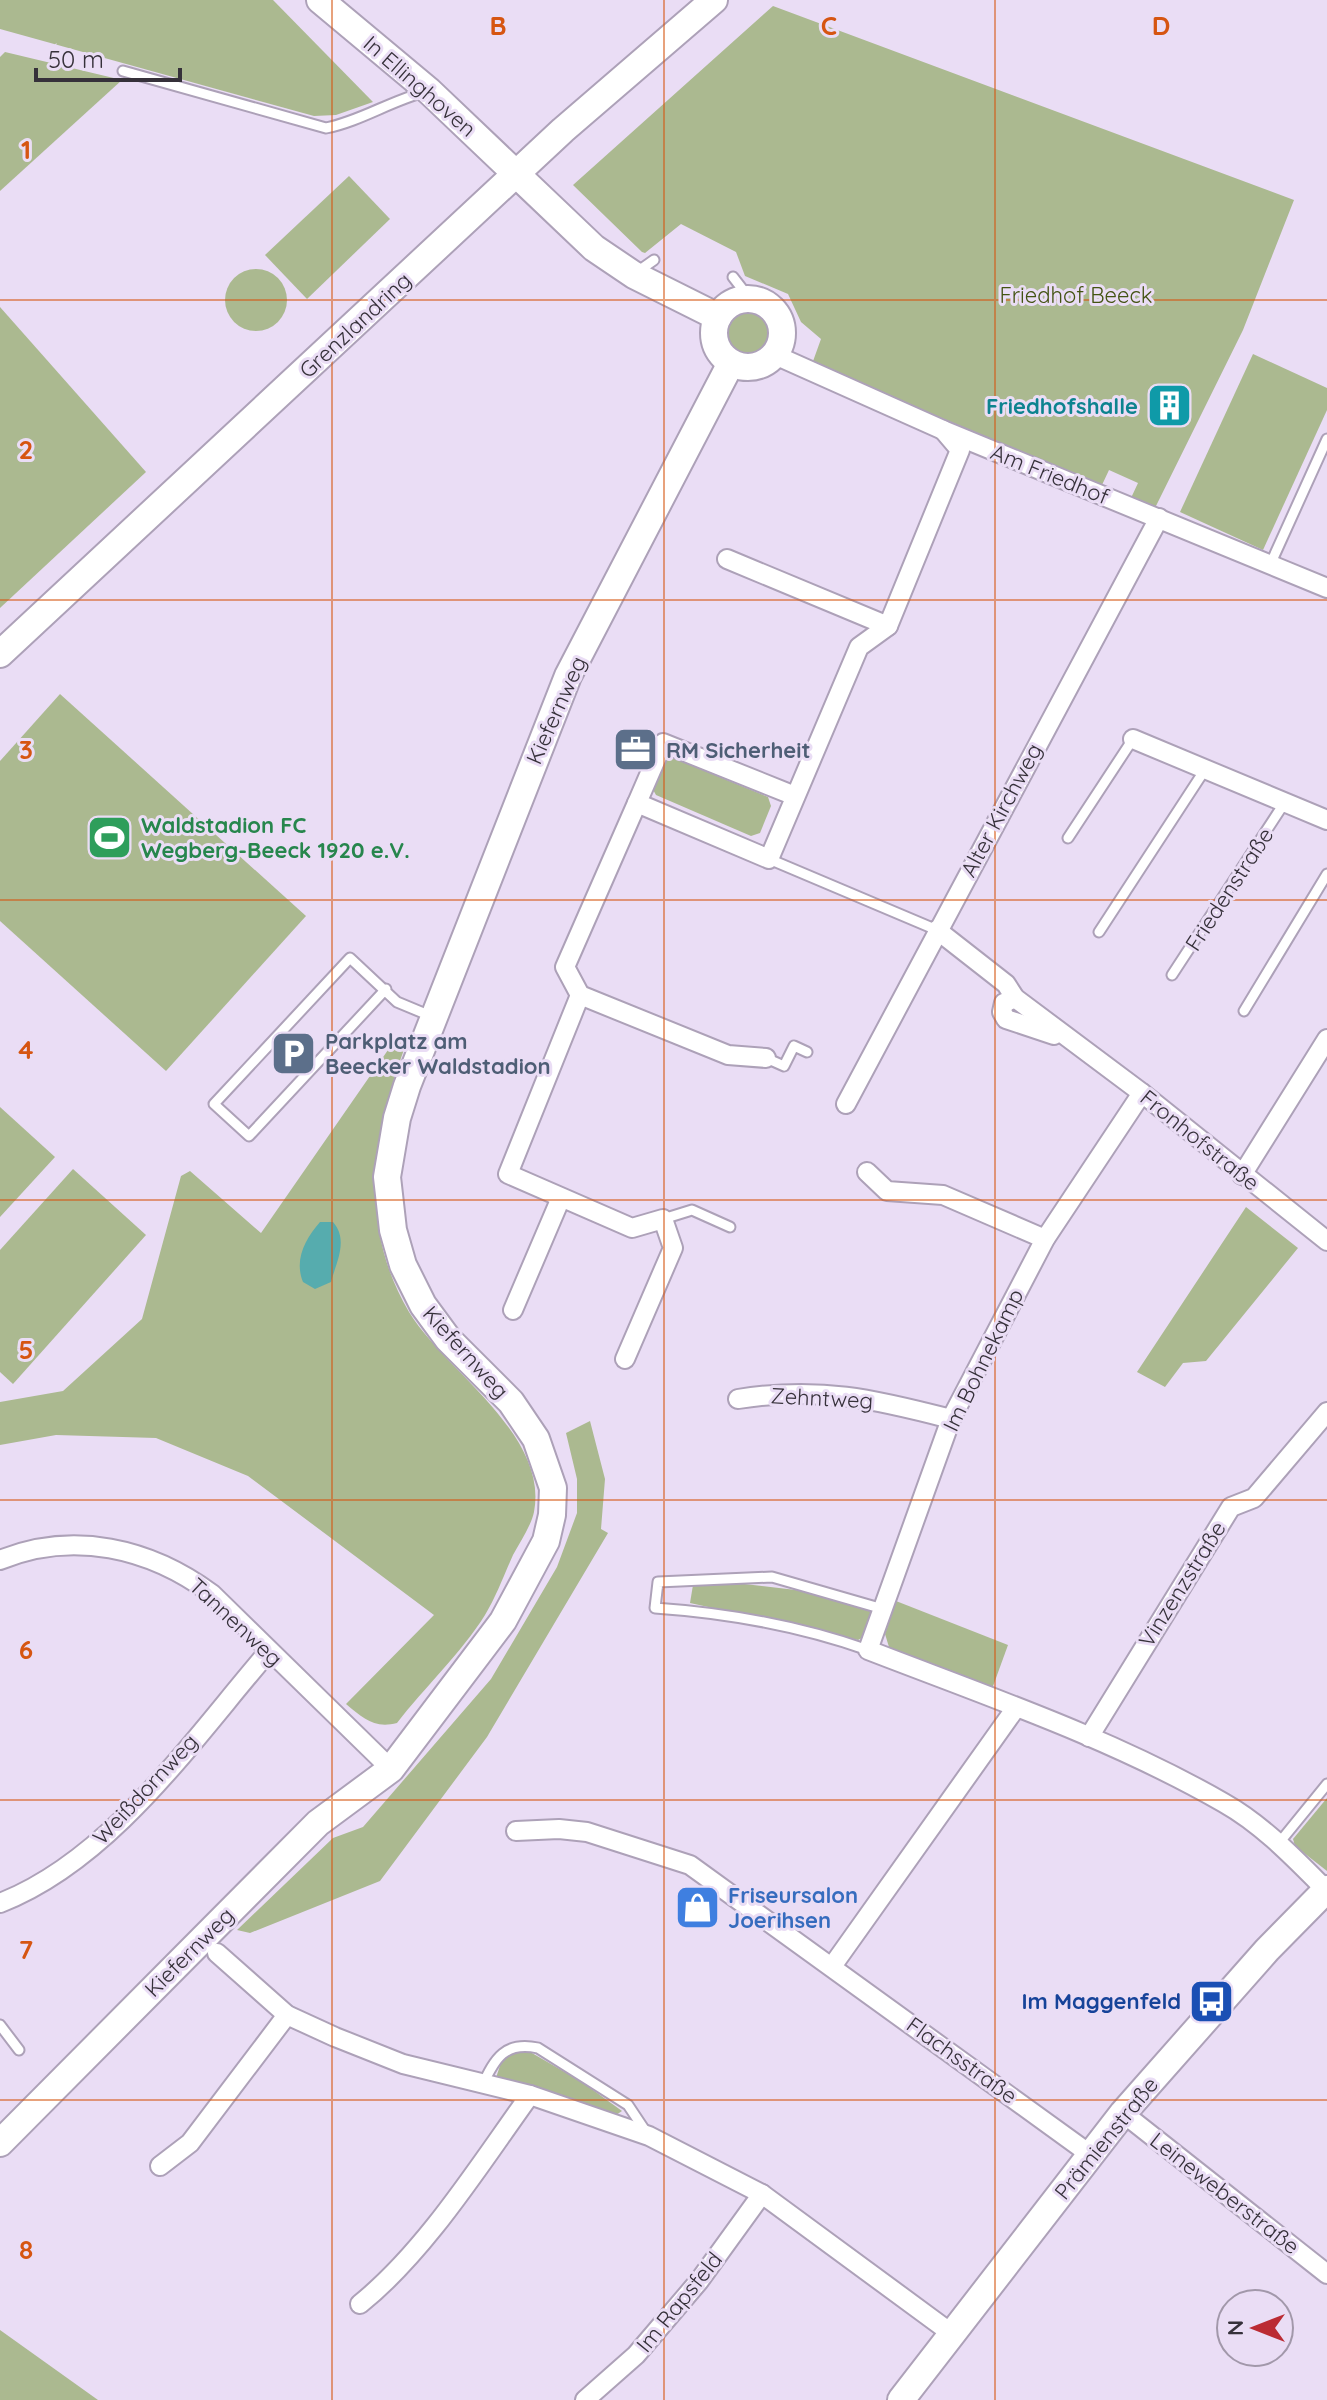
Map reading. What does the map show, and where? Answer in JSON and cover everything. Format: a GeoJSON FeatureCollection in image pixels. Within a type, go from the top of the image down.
{"type":"FeatureCollection","features":[{"type":"Feature","properties":{"kind":"street","name":"In Ellinghoven"},"geometry":{"type":"LineString","coordinates":[[320,0],[429,91],[518,174]]}},
{"type":"Feature","properties":{"kind":"street","name":"Grenzlandring"},"geometry":{"type":"LineString","coordinates":[[0,654],[620,78],[714,0]]}},
{"type":"Feature","properties":{"kind":"street"},"geometry":{"type":"LineString","coordinates":[[518,174],[580,237],[644,267],[718,317]]}},
{"type":"Feature","properties":{"kind":"street"},"geometry":{"type":"LineString","coordinates":[[750,299],[769,307],[781,324],[780,345],[775,355],[755,367],[731,363],[720,353],[714,339],[718,317],[731,303],[750,299]]}},
{"type":"Feature","properties":{"kind":"street","name":"Am Friedhof"},"geometry":{"type":"LineString","coordinates":[[775,355],[943,430],[1327,588]]}},
{"type":"Feature","properties":{"kind":"street","name":"Kiefernweg"},"geometry":{"type":"LineString","coordinates":[[0,2143],[318,1823],[391,1769],[503,1621],[546,1541],[552,1515],[553,1488],[536,1439],[511,1402],[448,1339],[423,1305],[403,1265],[393,1230],[387,1177],[397,1118],[568,676],[731,363]]}},
{"type":"Feature","properties":{"kind":"street"},"geometry":{"type":"LineString","coordinates":[[637,803],[769,859],[859,647],[888,626],[960,450],[943,430]]}},
{"type":"Feature","properties":{"kind":"street","name":"Alter Kirchweg"},"geometry":{"type":"LineString","coordinates":[[846,1104],[1159,518]]}},
{"type":"Feature","properties":{"kind":"street"},"geometry":{"type":"LineString","coordinates":[[727,559],[888,626]]}},
{"type":"Feature","properties":{"kind":"street","name":"Friedenstraße"},"geometry":{"type":"LineString","coordinates":[[1133,739],[1327,820]]}},
{"type":"Feature","properties":{"kind":"street"},"geometry":{"type":"LineString","coordinates":[[766,1058],[728,1055],[580,995],[565,967],[663,743],[795,796]]}},
{"type":"Feature","properties":{"kind":"street","name":"Fronhofstraße"},"geometry":{"type":"LineString","coordinates":[[937,930],[1006,984],[1015,998],[1142,1093],[1327,1241]]}},
{"type":"Feature","properties":{"kind":"street"},"geometry":{"type":"LineString","coordinates":[[580,995],[508,1174],[560,1200],[632,1228],[663,1219],[673,1248],[625,1359]]}},
{"type":"Feature","properties":{"kind":"street"},"geometry":{"type":"LineString","coordinates":[[1242,1175],[1327,1039]]}},
{"type":"Feature","properties":{"kind":"street","name":"Im Bohnekamp"},"geometry":{"type":"LineString","coordinates":[[868,1650],[951,1419],[1045,1239],[1142,1093]]}},
{"type":"Feature","properties":{"kind":"street"},"geometry":{"type":"LineString","coordinates":[[867,1172],[887,1191],[943,1195],[1045,1239]]}},
{"type":"Feature","properties":{"kind":"street"},"geometry":{"type":"LineString","coordinates":[[513,1310],[560,1200]]}},
{"type":"Feature","properties":{"kind":"street","name":"Zehntweg"},"geometry":{"type":"LineString","coordinates":[[738,1399],[769,1394],[862,1396],[951,1419]]}},
{"type":"Feature","properties":{"kind":"street","name":"Vinzenzstraße"},"geometry":{"type":"LineString","coordinates":[[1089,1737],[1231,1507],[1254,1498],[1327,1412]]}},
{"type":"Feature","properties":{"kind":"street","name":"Tannenweg"},"geometry":{"type":"LineString","coordinates":[[0,1560],[49,1547],[104,1545],[131,1552],[187,1576],[212,1594],[391,1769]]}},
{"type":"Feature","properties":{"kind":"street"},"geometry":{"type":"LineString","coordinates":[[868,1650],[1089,1737],[1226,1804],[1279,1844],[1326,1889]]}},
{"type":"Feature","properties":{"kind":"street","name":"Weißdornweg"},"geometry":{"type":"LineString","coordinates":[[0,1903],[27,1891],[83,1854],[125,1818],[269,1651]]}},
{"type":"Feature","properties":{"kind":"street"},"geometry":{"type":"LineString","coordinates":[[833,1965],[1015,1709]]}},
{"type":"Feature","properties":{"kind":"street","name":"Flachsstraße"},"geometry":{"type":"LineString","coordinates":[[516,1831],[559,1829],[587,1832],[690,1865],[833,1965],[1091,2155]]}},
{"type":"Feature","properties":{"kind":"street","name":"Prämienstraße"},"geometry":{"type":"LineString","coordinates":[[901,2400],[1123,2113],[1267,1950],[1326,1889]]}},
{"type":"Feature","properties":{"kind":"street"},"geometry":{"type":"LineString","coordinates":[[217,1953],[287,2015],[403,2064],[482,2086],[530,2095],[649,2136],[762,2194],[951,2333]]}},
{"type":"Feature","properties":{"kind":"street"},"geometry":{"type":"LineString","coordinates":[[160,2166],[190,2143],[287,2015]]}},
{"type":"Feature","properties":{"kind":"street"},"geometry":{"type":"LineString","coordinates":[[360,2304],[383,2285],[424,2236],[530,2095]]}},
{"type":"Feature","properties":{"kind":"street","name":"Leineweberstraße"},"geometry":{"type":"LineString","coordinates":[[1123,2113],[1327,2274]]}},
{"type":"Feature","properties":{"kind":"street","name":"Im Rapsfeld"},"geometry":{"type":"LineString","coordinates":[[585,2400],[645,2345],[699,2281],[762,2194]]}},
{"type":"Feature","properties":{"kind":"lane"},"geometry":{"type":"LineString","coordinates":[[123,71],[326,128],[351,123],[389,103],[429,91]]}},
{"type":"Feature","properties":{"kind":"lane"},"geometry":{"type":"LineString","coordinates":[[733,277],[750,299]]}},
{"type":"Feature","properties":{"kind":"lane"},"geometry":{"type":"LineString","coordinates":[[1270,565],[1327,439]]}},
{"type":"Feature","properties":{"kind":"lane","name":"Friedenstraße"},"geometry":{"type":"LineString","coordinates":[[1068,838],[1133,739]]}},
{"type":"Feature","properties":{"kind":"lane"},"geometry":{"type":"LineString","coordinates":[[1099,932],[1206,768]]}},
{"type":"Feature","properties":{"kind":"lane","name":"Friedenstraße"},"geometry":{"type":"LineString","coordinates":[[1172,975],[1285,802]]}},
{"type":"Feature","properties":{"kind":"lane"},"geometry":{"type":"LineString","coordinates":[[769,859],[937,930]]}},
{"type":"Feature","properties":{"kind":"lane"},"geometry":{"type":"LineString","coordinates":[[1244,1011],[1327,874]]}},
{"type":"Feature","properties":{"kind":"lane"},"geometry":{"type":"LineString","coordinates":[[386,989],[249,1136],[214,1104],[350,958],[386,989],[397,1002],[434,1017]]}},
{"type":"Feature","properties":{"kind":"lane"},"geometry":{"type":"LineString","coordinates":[[766,1058],[784,1066],[794,1046],[807,1052]]}},
{"type":"Feature","properties":{"kind":"lane"},"geometry":{"type":"LineString","coordinates":[[663,1219],[692,1210],[730,1227]]}},
{"type":"Feature","properties":{"kind":"lane"},"geometry":{"type":"LineString","coordinates":[[868,1650],[827,1636],[759,1622],[655,1608],[658,1582],[772,1577],[883,1609]]}},
{"type":"Feature","properties":{"kind":"lane"},"geometry":{"type":"LineString","coordinates":[[1279,1844],[1327,1784]]}},
{"type":"Feature","properties":{"kind":"lane"},"geometry":{"type":"LineString","coordinates":[[0,2025],[19,2050]]}},
{"type":"Feature","properties":{"kind":"lane"},"geometry":{"type":"LineString","coordinates":[[482,2086],[492,2064],[507,2047],[520,2044],[538,2048],[628,2105],[649,2136]]}},
{"type":"Feature","properties":{"kind":"green space"},"geometry":{"type":"Polygon","coordinates":[[[0,0],[273,0],[373,102],[336,115],[314,116],[0,29],[0,0]]]}},
{"type":"Feature","properties":{"kind":"green space","name":"Friedhof Beeck"},"geometry":{"type":"Polygon","coordinates":[[[773,6],[1294,200],[1243,330],[1155,508],[1131,498],[1138,483],[1109,470],[1102,485],[812,364],[821,339],[801,322],[788,294],[745,276],[736,252],[681,224],[645,253],[642,252],[573,185],[773,6]]]}},
{"type":"Feature","properties":{"kind":"green space"},"geometry":{"type":"Polygon","coordinates":[[[5,52],[122,80],[0,191],[0,57],[5,52]]]}},
{"type":"Feature","properties":{"kind":"green space"},"geometry":{"type":"Polygon","coordinates":[[[349,176],[390,219],[307,299],[265,255],[349,176]]]}},
{"type":"Feature","properties":{"kind":"green space"},"geometry":{"type":"Polygon","coordinates":[[[256,269],[278,278],[287,300],[278,322],[256,331],[234,322],[225,300],[234,278],[256,269]]]}},
{"type":"Feature","properties":{"kind":"green space"},"geometry":{"type":"Polygon","coordinates":[[[0,307],[146,472],[0,608],[0,307]]]}},
{"type":"Feature","properties":{"kind":"green space"},"geometry":{"type":"Polygon","coordinates":[[[748,311],[764,317],[770,333],[764,349],[748,355],[732,349],[726,333],[732,317],[748,311]]]}},
{"type":"Feature","properties":{"kind":"green space"},"geometry":{"type":"Polygon","coordinates":[[[1253,354],[1327,388],[1327,410],[1263,550],[1180,512],[1253,354]]]}},
{"type":"Feature","properties":{"kind":"green space","name":"Waldstadion FC Wegberg-Beeck 1920 e.V."},"geometry":{"type":"Polygon","coordinates":[[[60,694],[306,916],[166,1071],[0,921],[0,761],[60,694]]]}},
{"type":"Feature","properties":{"kind":"green space"},"geometry":{"type":"Polygon","coordinates":[[[671,757],[768,797],[771,806],[760,833],[751,836],[656,795],[652,788],[664,760],[671,757]]]}},
{"type":"Feature","properties":{"kind":"green space"},"geometry":{"type":"Polygon","coordinates":[[[397,1037],[408,1039],[386,1108],[379,1142],[376,1177],[382,1245],[393,1279],[409,1312],[425,1334],[490,1404],[526,1456],[534,1483],[534,1512],[493,1601],[476,1629],[397,1723],[382,1725],[364,1718],[346,1704],[434,1615],[248,1476],[156,1438],[56,1435],[0,1445],[0,1402],[63,1391],[142,1319],[181,1176],[190,1171],[261,1233],[397,1037]]]}},
{"type":"Feature","properties":{"kind":"green space"},"geometry":{"type":"Polygon","coordinates":[[[0,1107],[55,1157],[0,1217],[0,1107]]]}},
{"type":"Feature","properties":{"kind":"green space"},"geometry":{"type":"Polygon","coordinates":[[[73,1169],[146,1235],[13,1384],[0,1372],[0,1250],[73,1169]]]}},
{"type":"Feature","properties":{"kind":"green space"},"geometry":{"type":"Polygon","coordinates":[[[1246,1207],[1298,1248],[1206,1361],[1183,1363],[1165,1387],[1137,1372],[1246,1207]]]}},
{"type":"Feature","properties":{"kind":"green space"},"geometry":{"type":"Polygon","coordinates":[[[590,1421],[605,1479],[601,1529],[608,1533],[487,1737],[380,1881],[250,1933],[237,1930],[333,1838],[363,1827],[491,1679],[557,1567],[577,1513],[577,1479],[566,1433],[590,1421]]]}},
{"type":"Feature","properties":{"kind":"green space"},"geometry":{"type":"Polygon","coordinates":[[[727,1582],[796,1590],[869,1609],[872,1615],[864,1637],[858,1640],[690,1603],[693,1585],[727,1582]]]}},
{"type":"Feature","properties":{"kind":"green space"},"geometry":{"type":"Polygon","coordinates":[[[896,1601],[1008,1645],[992,1689],[889,1647],[885,1634],[896,1601]]]}},
{"type":"Feature","properties":{"kind":"green space"},"geometry":{"type":"Polygon","coordinates":[[[1327,1798],[1327,1871],[1295,1846],[1293,1839],[1327,1798]]]}},
{"type":"Feature","properties":{"kind":"green space"},"geometry":{"type":"Polygon","coordinates":[[[525,2049],[582,2082],[622,2111],[616,2115],[496,2078],[503,2056],[525,2049]]]}},
{"type":"Feature","properties":{"kind":"green space"},"geometry":{"type":"Polygon","coordinates":[[[0,2330],[98,2400],[0,2400],[0,2330]]]}},
{"type":"Feature","properties":{"kind":"shaded area"},"geometry":{"type":"Polygon","coordinates":[[[320,1222],[333,1222],[341,1244],[331,1282],[315,1289],[303,1282],[300,1258],[310,1235],[320,1222]]]}},
{"type":"Feature","properties":{"kind":"place","name":"Friedhofshalle"},"geometry":{"type":"Point","coordinates":[1169,406]}},
{"type":"Feature","properties":{"kind":"place","name":"RM Sicherheit"},"geometry":{"type":"Point","coordinates":[635,750]}},
{"type":"Feature","properties":{"kind":"place","name":"Waldstadion FC Wegberg-Beeck 1920 e.V."},"geometry":{"type":"Point","coordinates":[110,838]}},
{"type":"Feature","properties":{"kind":"place","name":"Parkplatz am Beecker Waldstadion"},"geometry":{"type":"Point","coordinates":[294,1054]}},
{"type":"Feature","properties":{"kind":"place","name":"Friseursalon Joerihsen"},"geometry":{"type":"Point","coordinates":[697,1908]}},
{"type":"Feature","properties":{"kind":"place","name":"Im Maggenfeld"},"geometry":{"type":"Point","coordinates":[1212,2001]}}]}
